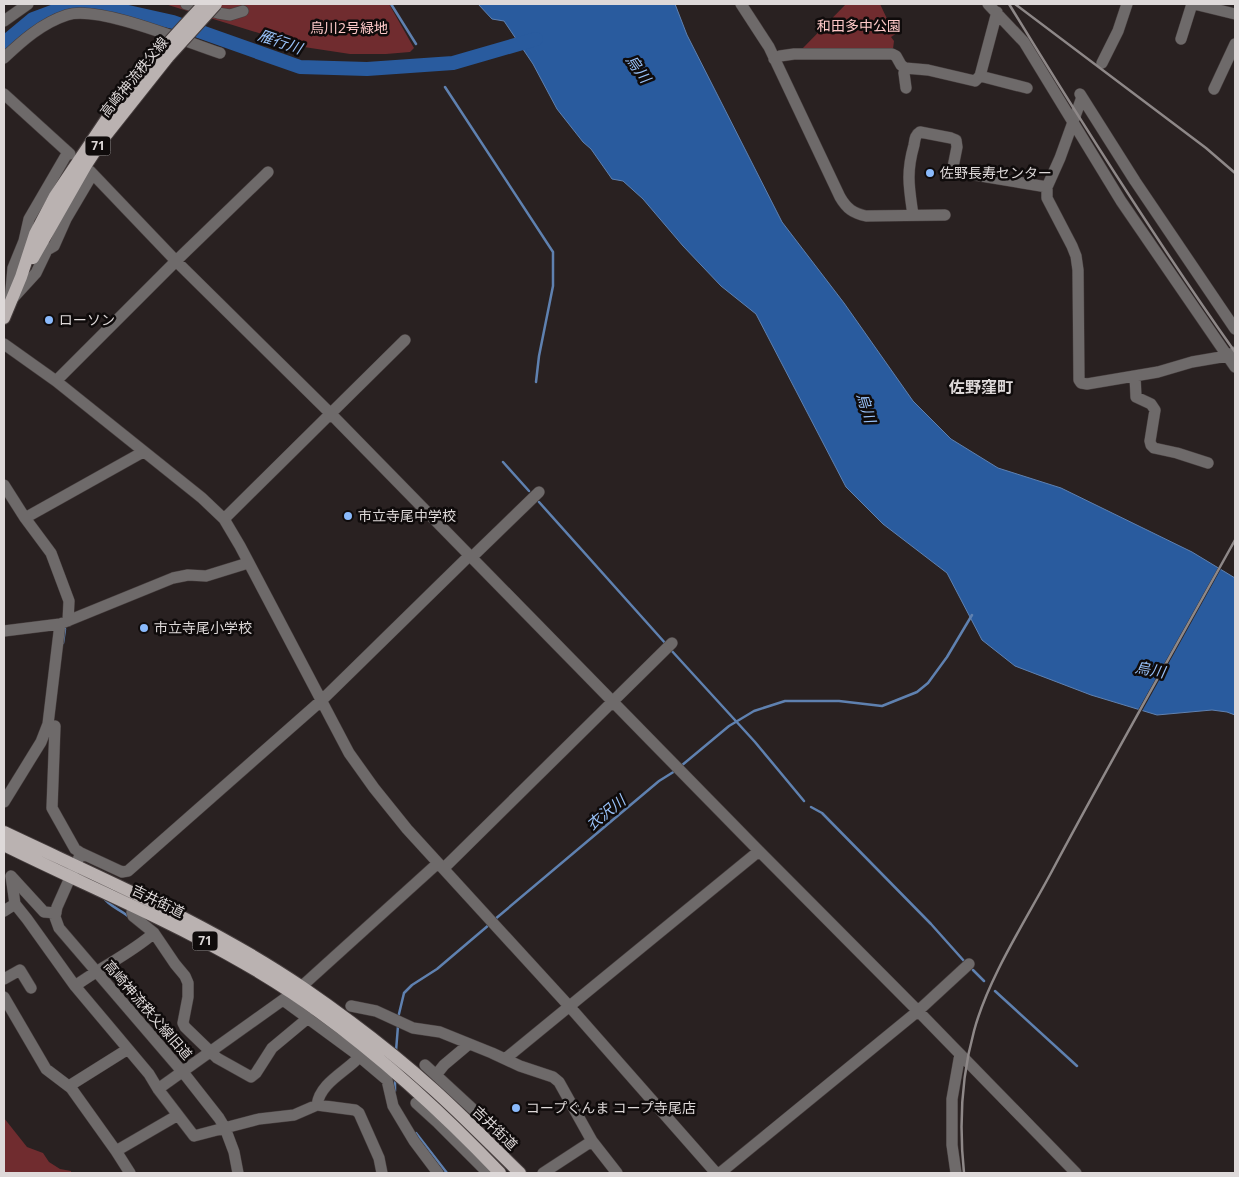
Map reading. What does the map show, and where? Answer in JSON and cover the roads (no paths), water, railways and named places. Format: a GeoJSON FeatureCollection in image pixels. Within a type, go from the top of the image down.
{"type":"FeatureCollection","features":[{"type":"Feature","properties":{"kind":"main road","name":"高崎神流秩父線"},"geometry":{"type":"LineString","coordinates":[[165,53],[204,4]]}},
{"type":"Feature","properties":{"kind":"main road","name":"高崎神流秩父線"},"geometry":{"type":"LineString","coordinates":[[4,318],[21,277],[35,234],[55,196],[112,111],[165,53],[216,4]]}},
{"type":"Feature","properties":{"kind":"main road","name":"吉井街道"},"geometry":{"type":"LineString","coordinates":[[4,832],[135,906],[203,941],[387,1051],[439,1095],[520,1173]]}},
{"type":"Feature","properties":{"kind":"main road","name":"吉井街道"},"geometry":{"type":"LineString","coordinates":[[4,845],[139,896],[199,927],[388,1066],[454,1126],[500,1173]]}},
{"type":"Feature","properties":{"kind":"street"},"geometry":{"type":"LineString","coordinates":[[4,21],[28,4]]}},
{"type":"Feature","properties":{"kind":"street"},"geometry":{"type":"LineString","coordinates":[[186,4],[230,15],[243,11]]}},
{"type":"Feature","properties":{"kind":"street"},"geometry":{"type":"LineString","coordinates":[[740,4],[761,33],[847,208],[855,214],[866,216],[945,215]]}},
{"type":"Feature","properties":{"kind":"street"},"geometry":{"type":"LineString","coordinates":[[988,4],[1024,42],[1121,201],[1231,354],[1235,368]]}},
{"type":"Feature","properties":{"kind":"street"},"geometry":{"type":"LineString","coordinates":[[1102,63],[1118,31],[1127,4]]}},
{"type":"Feature","properties":{"kind":"street"},"geometry":{"type":"LineString","coordinates":[[1181,40],[1193,4],[1235,14]]}},
{"type":"Feature","properties":{"kind":"street"},"geometry":{"type":"LineString","coordinates":[[774,59],[788,54],[889,54],[896,56],[901,65],[906,68],[928,70],[975,80],[980,76],[997,12]]}},
{"type":"Feature","properties":{"kind":"street"},"geometry":{"type":"LineString","coordinates":[[4,58],[40,28],[68,15],[96,14],[114,16],[220,53]]}},
{"type":"Feature","properties":{"kind":"street"},"geometry":{"type":"LineString","coordinates":[[1214,89],[1235,44]]}},
{"type":"Feature","properties":{"kind":"street"},"geometry":{"type":"LineString","coordinates":[[906,68],[904,73],[906,88]]}},
{"type":"Feature","properties":{"kind":"street"},"geometry":{"type":"LineString","coordinates":[[980,76],[1027,88]]}},
{"type":"Feature","properties":{"kind":"street"},"geometry":{"type":"LineString","coordinates":[[4,94],[69,153],[29,219],[24,241],[12,268],[10,302]]}},
{"type":"Feature","properties":{"kind":"street"},"geometry":{"type":"LineString","coordinates":[[1231,354],[1135,376],[1087,384],[1079,380],[1078,270],[1076,256],[1047,198],[1047,187],[1060,158],[1080,94],[1135,181],[1235,328]]}},
{"type":"Feature","properties":{"kind":"street"},"geometry":{"type":"LineString","coordinates":[[913,215],[908,164],[916,135],[920,132],[956,140],[957,146],[953,168],[957,172],[1047,187]]}},
{"type":"Feature","properties":{"kind":"street"},"geometry":{"type":"LineString","coordinates":[[56,381],[268,172]]}},
{"type":"Feature","properties":{"kind":"street"},"geometry":{"type":"LineString","coordinates":[[10,302],[36,273],[48,250],[54,246],[66,219],[91,173],[176,261],[331,414],[1076,1173]]}},
{"type":"Feature","properties":{"kind":"street"},"geometry":{"type":"LineString","coordinates":[[224,519],[405,340]]}},
{"type":"Feature","properties":{"kind":"street"},"geometry":{"type":"LineString","coordinates":[[4,344],[56,381],[142,452],[202,498],[224,519],[349,753],[369,781],[407,829],[569,1006],[716,1173]]}},
{"type":"Feature","properties":{"kind":"street"},"geometry":{"type":"LineString","coordinates":[[1135,376],[1136,397],[1151,404],[1155,410],[1151,445],[1154,448],[1208,463]]}},
{"type":"Feature","properties":{"kind":"street"},"geometry":{"type":"LineString","coordinates":[[25,518],[142,452]]}},
{"type":"Feature","properties":{"kind":"street"},"geometry":{"type":"LineString","coordinates":[[4,485],[51,553],[69,601],[52,679],[48,724],[41,742],[4,802]]}},
{"type":"Feature","properties":{"kind":"street"},"geometry":{"type":"LineString","coordinates":[[55,726],[52,808],[75,849],[122,872],[128,872],[322,700],[539,492]]}},
{"type":"Feature","properties":{"kind":"street"},"geometry":{"type":"LineString","coordinates":[[4,631],[64,623],[173,578],[188,575],[206,576],[248,563]]}},
{"type":"Feature","properties":{"kind":"street"},"geometry":{"type":"LineString","coordinates":[[158,1089],[292,994],[441,865],[672,643]]}},
{"type":"Feature","properties":{"kind":"street"},"geometry":{"type":"LineString","coordinates":[[505,1059],[759,851]]}},
{"type":"Feature","properties":{"kind":"street"},"geometry":{"type":"LineString","coordinates":[[4,866],[44,912],[56,913],[81,853]]}},
{"type":"Feature","properties":{"kind":"street"},"geometry":{"type":"LineString","coordinates":[[11,876],[15,904],[75,986],[149,1074],[158,1089],[194,1136],[259,1120],[294,1115],[318,1104],[348,1108],[359,1113],[379,1158],[382,1173]]}},
{"type":"Feature","properties":{"kind":"street"},"geometry":{"type":"LineString","coordinates":[[4,911],[15,904]]}},
{"type":"Feature","properties":{"kind":"street"},"geometry":{"type":"LineString","coordinates":[[135,906],[132,912],[133,916],[154,933],[188,983],[188,997],[183,1023],[185,1027],[217,1058],[251,1077],[256,1073],[272,1048],[308,1018]]}},
{"type":"Feature","properties":{"kind":"street","name":"高崎神流秩父線旧道"},"geometry":{"type":"LineString","coordinates":[[56,913],[55,918],[59,928],[219,1118],[234,1152],[238,1173]]}},
{"type":"Feature","properties":{"kind":"street"},"geometry":{"type":"LineString","coordinates":[[75,986],[95,971],[138,946],[154,933]]}},
{"type":"Feature","properties":{"kind":"street"},"geometry":{"type":"LineString","coordinates":[[720,1173],[918,1011],[969,964]]}},
{"type":"Feature","properties":{"kind":"street"},"geometry":{"type":"LineString","coordinates":[[4,979],[20,970],[31,988]]}},
{"type":"Feature","properties":{"kind":"street"},"geometry":{"type":"LineString","coordinates":[[292,994],[308,1018],[361,1056],[386,1080],[393,1106],[414,1141],[438,1173]]}},
{"type":"Feature","properties":{"kind":"street"},"geometry":{"type":"LineString","coordinates":[[4,997],[46,1069],[69,1086],[130,1173]]}},
{"type":"Feature","properties":{"kind":"street"},"geometry":{"type":"LineString","coordinates":[[351,1006],[376,1011],[413,1028],[440,1032],[553,1077],[559,1082],[592,1141],[617,1173]]}},
{"type":"Feature","properties":{"kind":"street"},"geometry":{"type":"LineString","coordinates":[[436,1075],[444,1065],[469,1044]]}},
{"type":"Feature","properties":{"kind":"street"},"geometry":{"type":"LineString","coordinates":[[69,1086],[128,1049]]}},
{"type":"Feature","properties":{"kind":"street"},"geometry":{"type":"LineString","coordinates":[[956,1173],[952,1145],[952,1099],[960,1054]]}},
{"type":"Feature","properties":{"kind":"street"},"geometry":{"type":"LineString","coordinates":[[318,1104],[321,1094],[329,1083],[361,1056]]}},
{"type":"Feature","properties":{"kind":"street"},"geometry":{"type":"LineString","coordinates":[[424,1065],[476,1112]]}},
{"type":"Feature","properties":{"kind":"street"},"geometry":{"type":"LineString","coordinates":[[416,1103],[488,1173]]}},
{"type":"Feature","properties":{"kind":"street"},"geometry":{"type":"LineString","coordinates":[[116,1151],[178,1115]]}},
{"type":"Feature","properties":{"kind":"street"},"geometry":{"type":"LineString","coordinates":[[544,1173],[592,1141]]}},
{"type":"Feature","properties":{"kind":"water","name":"烏川"},"geometry":{"type":"Polygon","coordinates":[[[478,4],[675,4],[687,35],[782,222],[844,303],[913,401],[951,439],[998,468],[1061,488],[1192,552],[1235,578],[1235,715],[1212,710],[1157,715],[1091,695],[1015,666],[982,640],[947,573],[883,524],[846,487],[756,314],[721,286],[683,246],[643,199],[623,181],[612,179],[591,149],[583,142],[557,109],[533,64],[504,21],[492,19],[478,4]]]}},
{"type":"Feature","properties":{"kind":"waterway"},"geometry":{"type":"LineString","coordinates":[[391,4],[416,44]]}},
{"type":"Feature","properties":{"kind":"waterway","name":"雁行川"},"geometry":{"type":"LineString","coordinates":[[4,43],[33,19],[68,6],[101,6],[173,22],[300,67],[367,69],[453,63],[536,39]]}},
{"type":"Feature","properties":{"kind":"waterway"},"geometry":{"type":"LineString","coordinates":[[445,87],[553,252],[553,286],[539,356],[536,382]]}},
{"type":"Feature","properties":{"kind":"waterway"},"geometry":{"type":"LineString","coordinates":[[503,462],[529,491]]}},
{"type":"Feature","properties":{"kind":"waterway"},"geometry":{"type":"LineString","coordinates":[[539,502],[666,644]]}},
{"type":"Feature","properties":{"kind":"waterway","name":"衣沢川"},"geometry":{"type":"LineString","coordinates":[[681,766],[729,726],[754,711],[785,701],[839,701],[882,706],[917,692],[928,683],[947,657],[972,615]]}},
{"type":"Feature","properties":{"kind":"waterway"},"geometry":{"type":"LineString","coordinates":[[63,643],[65,629]]}},
{"type":"Feature","properties":{"kind":"waterway","name":"衣沢川"},"geometry":{"type":"LineString","coordinates":[[671,650],[755,742],[804,801]]}},
{"type":"Feature","properties":{"kind":"waterway","name":"衣沢川"},"geometry":{"type":"LineString","coordinates":[[494,920],[659,781],[675,771]]}},
{"type":"Feature","properties":{"kind":"waterway"},"geometry":{"type":"LineString","coordinates":[[811,807],[822,813],[931,924],[964,961]]}},
{"type":"Feature","properties":{"kind":"waterway"},"geometry":{"type":"LineString","coordinates":[[104,898],[129,917]]}},
{"type":"Feature","properties":{"kind":"waterway","name":"衣沢川"},"geometry":{"type":"LineString","coordinates":[[398,1018],[404,993],[412,985],[437,969],[490,924]]}},
{"type":"Feature","properties":{"kind":"waterway"},"geometry":{"type":"LineString","coordinates":[[973,970],[984,981]]}},
{"type":"Feature","properties":{"kind":"waterway"},"geometry":{"type":"LineString","coordinates":[[995,991],[1077,1066]]}},
{"type":"Feature","properties":{"kind":"waterway","name":"衣沢川"},"geometry":{"type":"LineString","coordinates":[[396,1051],[398,1026]]}},
{"type":"Feature","properties":{"kind":"waterway","name":"衣沢川"},"geometry":{"type":"LineString","coordinates":[[395,1079],[395,1091]]}},
{"type":"Feature","properties":{"kind":"waterway","name":"衣沢川"},"geometry":{"type":"LineString","coordinates":[[416,1133],[447,1173]]}},
{"type":"Feature","properties":{"kind":"railway"},"geometry":{"type":"LineString","coordinates":[[1009,4],[1119,180],[1235,352]]}},
{"type":"Feature","properties":{"kind":"railway"},"geometry":{"type":"LineString","coordinates":[[1015,4],[1206,148],[1235,173]]}},
{"type":"Feature","properties":{"kind":"railway"},"geometry":{"type":"LineString","coordinates":[[964,1173],[962,1102],[966,1066],[974,1031],[988,991],[1120,746],[1235,540]]}},
{"type":"Feature","properties":{"kind":"place","name":"佐野長寿センター"},"geometry":{"type":"Point","coordinates":[930,173]}},
{"type":"Feature","properties":{"kind":"place","name":"ローソン"},"geometry":{"type":"Point","coordinates":[49,320]}},
{"type":"Feature","properties":{"kind":"place","name":"市立寺尾中学校"},"geometry":{"type":"Point","coordinates":[348,516]}},
{"type":"Feature","properties":{"kind":"place","name":"市立寺尾小学校"},"geometry":{"type":"Point","coordinates":[144,628]}},
{"type":"Feature","properties":{"kind":"place","name":"コープぐんま コープ寺尾店"},"geometry":{"type":"Point","coordinates":[516,1108]}},
{"type":"Feature","properties":{"kind":"district","name":"佐野窪町"},"geometry":{"type":"Point","coordinates":[981,387]}},
{"type":"Feature","properties":{"kind":"park label","name":"和田多中公園"},"geometry":{"type":"Point","coordinates":[859,26]}},
{"type":"Feature","properties":{"kind":"park label","name":"烏川2号緑地"},"geometry":{"type":"Point","coordinates":[349,28]}}]}
